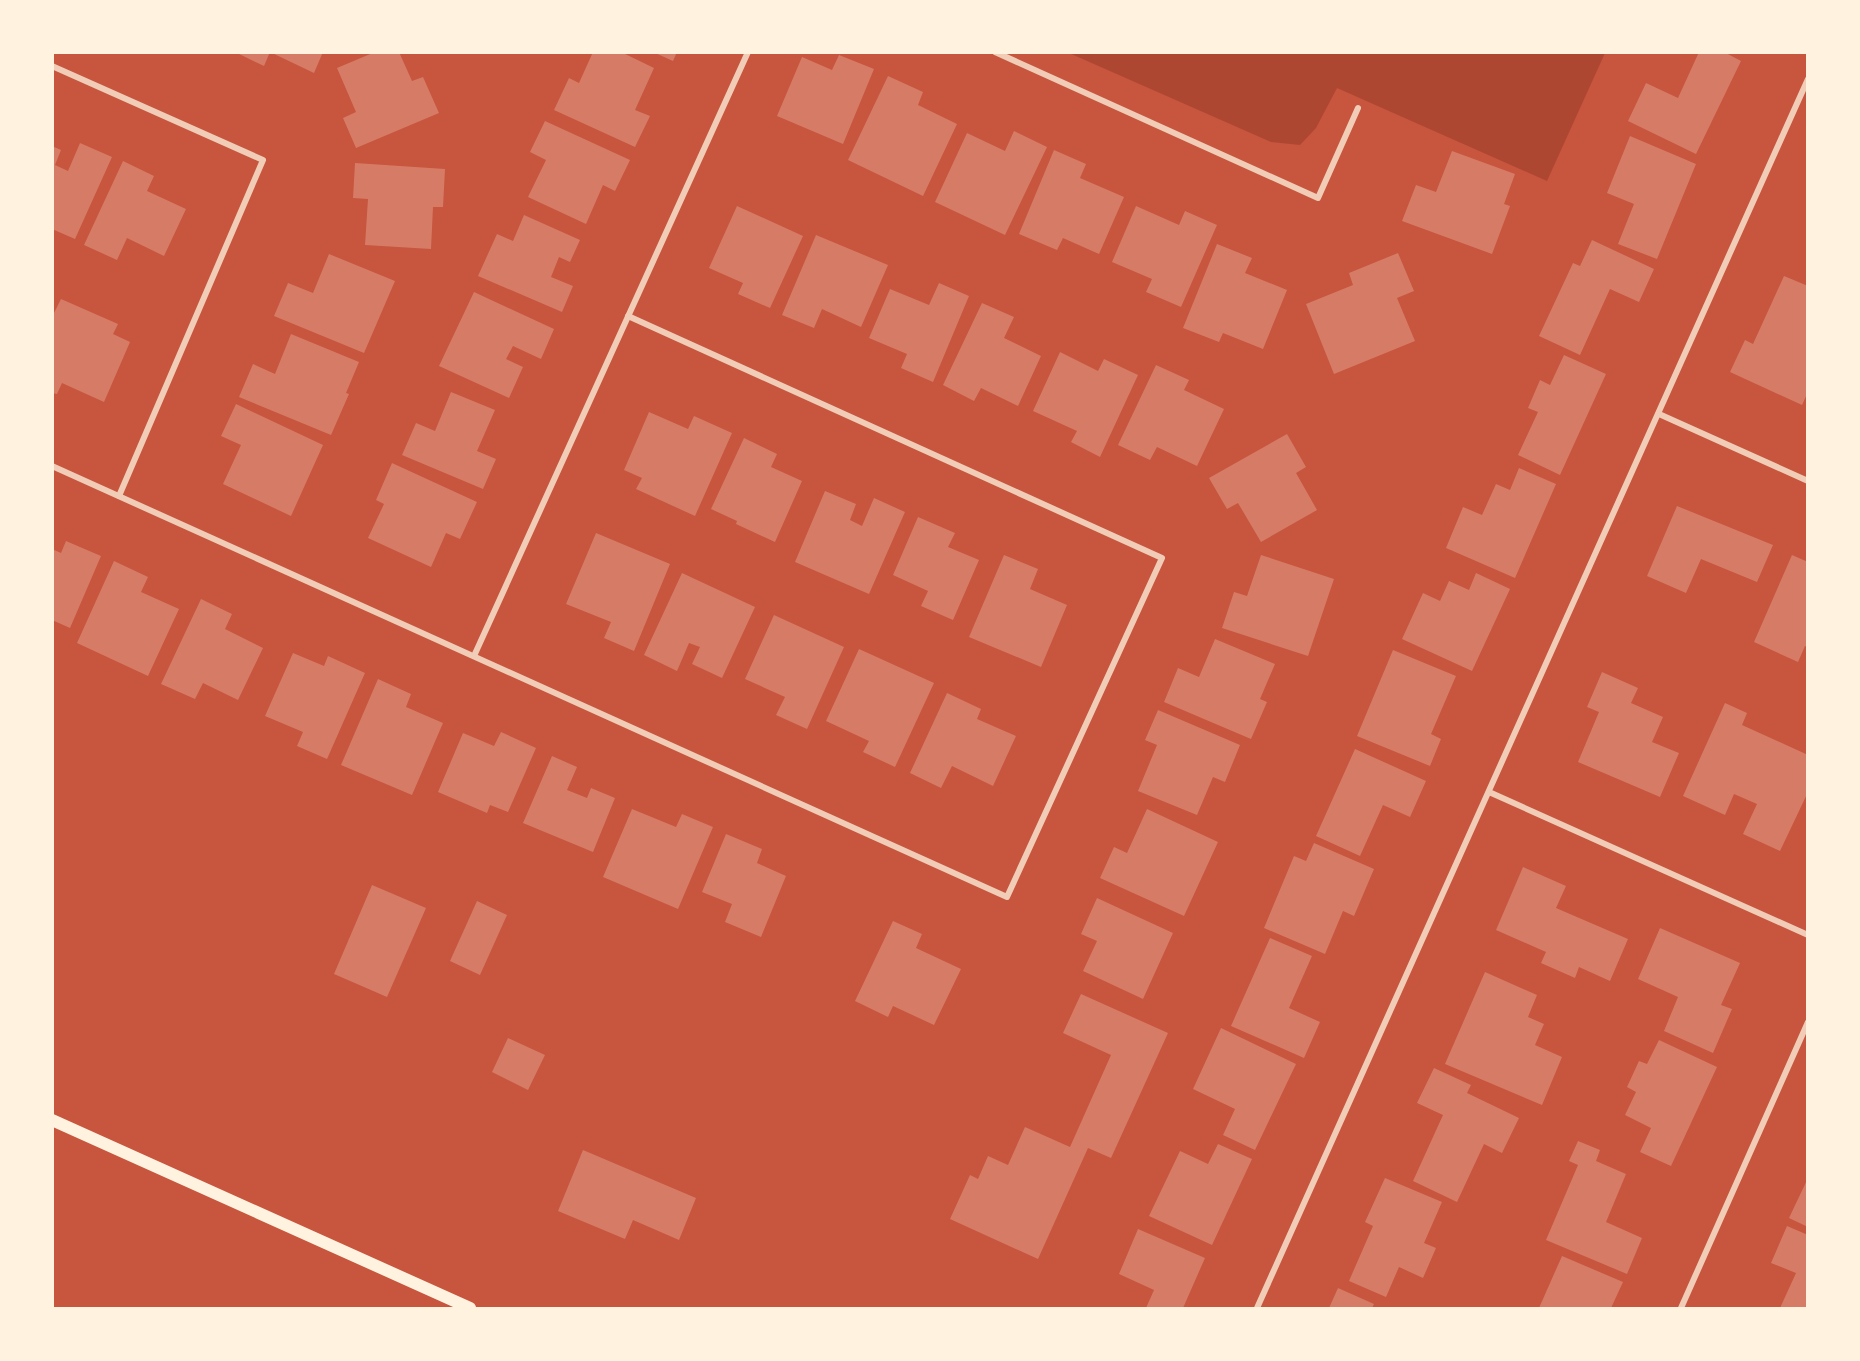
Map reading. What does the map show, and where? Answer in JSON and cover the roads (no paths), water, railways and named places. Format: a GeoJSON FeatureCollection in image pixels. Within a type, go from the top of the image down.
{"type":"FeatureCollection","features":[{"type":"Feature","properties":{"kind":"main road"},"geometry":{"type":"LineString","coordinates":[[52,1120],[470,1308]]}},
{"type":"Feature","properties":{"kind":"main road"},"geometry":{"type":"LineString","coordinates":[[448,1298],[478,1308]]}},
{"type":"Feature","properties":{"kind":"street"},"geometry":{"type":"LineString","coordinates":[[474,657],[748,52]]}},
{"type":"Feature","properties":{"kind":"street"},"geometry":{"type":"LineString","coordinates":[[995,52],[1318,198],[1358,108]]}},
{"type":"Feature","properties":{"kind":"street"},"geometry":{"type":"LineString","coordinates":[[52,66],[263,160],[119,496]]}},
{"type":"Feature","properties":{"kind":"street"},"geometry":{"type":"LineString","coordinates":[[1257,1308],[1808,79]]}},
{"type":"Feature","properties":{"kind":"street"},"geometry":{"type":"LineString","coordinates":[[52,466],[1007,897],[1162,558],[628,316]]}},
{"type":"Feature","properties":{"kind":"street"},"geometry":{"type":"LineString","coordinates":[[1659,414],[1808,481]]}},
{"type":"Feature","properties":{"kind":"street"},"geometry":{"type":"LineString","coordinates":[[1489,792],[1808,935]]}},
{"type":"Feature","properties":{"kind":"street"},"geometry":{"type":"LineString","coordinates":[[1681,1308],[1808,1022]]}}]}
